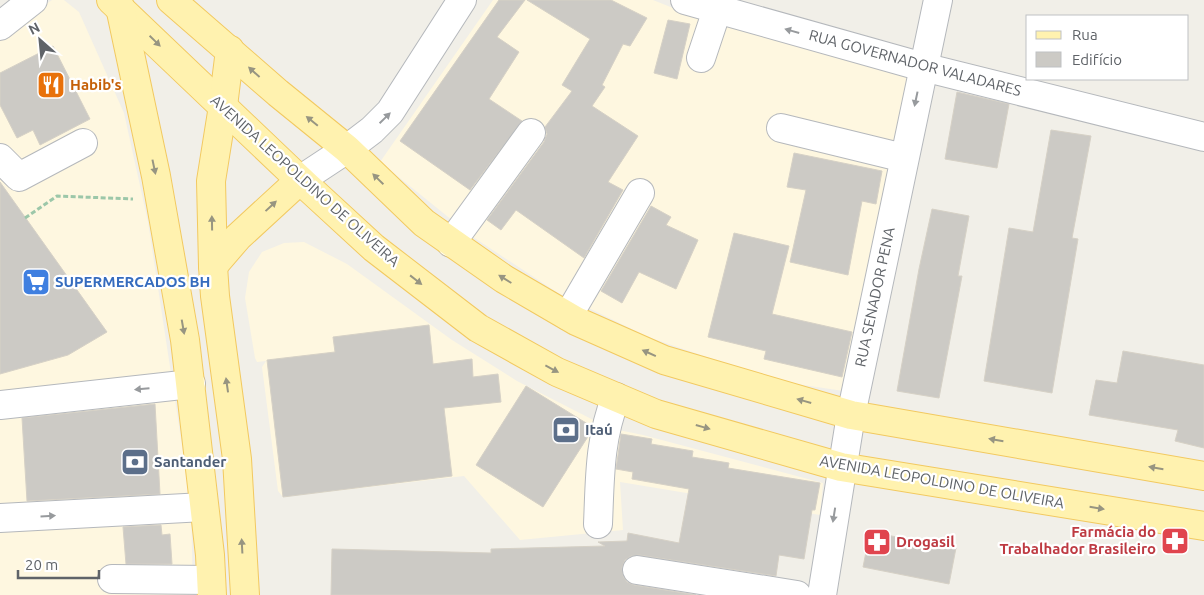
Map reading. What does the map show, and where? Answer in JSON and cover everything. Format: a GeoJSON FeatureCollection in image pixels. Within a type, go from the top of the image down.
{"type":"FeatureCollection","features":[{"type":"Feature","properties":{"kind":"main road"},"geometry":{"type":"LineString","coordinates":[[171,0],[278,93],[347,149],[424,224],[504,279],[568,316],[664,360],[851,415],[1204,476]]}},
{"type":"Feature","properties":{"kind":"main road"},"geometry":{"type":"LineString","coordinates":[[115,4],[144,119],[156,176],[185,340],[211,588]]}},
{"type":"Feature","properties":{"kind":"main road","name":"AVENIDA LEOPOLDINO DE OLIVEIRA"},"geometry":{"type":"LineString","coordinates":[[115,4],[374,248],[478,328],[557,372],[656,414],[841,467],[1204,526]]}},
{"type":"Feature","properties":{"kind":"main road"},"geometry":{"type":"LineString","coordinates":[[230,50],[211,180],[213,266],[215,296],[237,459],[245,595]]}},
{"type":"Feature","properties":{"kind":"main road"},"geometry":{"type":"LineString","coordinates":[[213,266],[238,237],[300,180]]}},
{"type":"Feature","properties":{"kind":"street"},"geometry":{"type":"LineString","coordinates":[[0,26],[34,0]]}},
{"type":"Feature","properties":{"kind":"street"},"geometry":{"type":"LineString","coordinates":[[300,180],[347,149],[372,130],[390,112],[462,0]]}},
{"type":"Feature","properties":{"kind":"street","name":"RUA GOVERNADOR VALADARES"},"geometry":{"type":"LineString","coordinates":[[685,0],[923,67],[1204,137]]}},
{"type":"Feature","properties":{"kind":"street","name":"RUA SENADOR PENA"},"geometry":{"type":"LineString","coordinates":[[822,595],[841,467],[851,415],[938,0]]}},
{"type":"Feature","properties":{"kind":"street"},"geometry":{"type":"LineString","coordinates":[[701,58],[717,10]]}},
{"type":"Feature","properties":{"kind":"street"},"geometry":{"type":"LineString","coordinates":[[781,128],[904,158]]}},
{"type":"Feature","properties":{"kind":"street"},"geometry":{"type":"LineString","coordinates":[[451,243],[531,133]]}},
{"type":"Feature","properties":{"kind":"street"},"geometry":{"type":"LineString","coordinates":[[0,158],[19,177],[82,143]]}},
{"type":"Feature","properties":{"kind":"street"},"geometry":{"type":"LineString","coordinates":[[568,316],[640,193]]}},
{"type":"Feature","properties":{"kind":"street"},"geometry":{"type":"LineString","coordinates":[[0,405],[191,384]]}},
{"type":"Feature","properties":{"kind":"street"},"geometry":{"type":"LineString","coordinates":[[598,524],[601,452],[608,418],[616,397]]}},
{"type":"Feature","properties":{"kind":"street"},"geometry":{"type":"LineString","coordinates":[[0,519],[204,507]]}},
{"type":"Feature","properties":{"kind":"street"},"geometry":{"type":"LineString","coordinates":[[637,570],[797,595]]}},
{"type":"Feature","properties":{"kind":"street"},"geometry":{"type":"LineString","coordinates":[[112,579],[211,588]]}},
{"type":"Feature","properties":{"kind":"path"},"geometry":{"type":"LineString","coordinates":[[25,218],[57,196],[138,199]]}},
{"type":"Feature","properties":{"kind":"shaded area"},"geometry":{"type":"Polygon","coordinates":[[[52,0],[64,0],[79,12],[124,113],[148,222],[191,505],[193,595],[0,595],[0,35],[52,0]]]}},
{"type":"Feature","properties":{"kind":"shaded area"},"geometry":{"type":"Polygon","coordinates":[[[493,0],[653,0],[713,24],[892,62],[908,79],[850,392],[777,381],[648,337],[558,293],[473,237],[380,162],[493,0]]]}},
{"type":"Feature","properties":{"kind":"shaded area"},"geometry":{"type":"Polygon","coordinates":[[[304,242],[347,264],[452,340],[517,381],[609,428],[643,435],[823,483],[820,515],[620,482],[623,530],[520,540],[464,476],[283,497],[278,491],[262,367],[266,361],[257,362],[255,358],[245,298],[249,272],[262,252],[284,243],[304,242]]]}},
{"type":"Feature","properties":{"kind":"building"},"geometry":{"type":"Polygon","coordinates":[[[499,0],[525,0],[497,37],[519,52],[489,99],[522,121],[470,190],[400,141],[499,0]]]}},
{"type":"Feature","properties":{"kind":"building"},"geometry":{"type":"Polygon","coordinates":[[[527,0],[611,0],[647,18],[630,46],[623,44],[602,85],[605,87],[592,106],[638,136],[608,182],[623,190],[584,258],[516,210],[501,230],[487,220],[544,142],[547,134],[545,127],[572,91],[562,85],[590,39],[527,0]]]}},
{"type":"Feature","properties":{"kind":"building"},"geometry":{"type":"Polygon","coordinates":[[[668,20],[690,24],[677,79],[654,73],[668,20]]]}},
{"type":"Feature","properties":{"kind":"building"},"geometry":{"type":"Polygon","coordinates":[[[53,46],[90,119],[40,145],[33,130],[17,138],[0,105],[0,73],[53,46]]]}},
{"type":"Feature","properties":{"kind":"building"},"geometry":{"type":"Polygon","coordinates":[[[957,92],[1009,104],[997,168],[945,159],[957,92]]]}},
{"type":"Feature","properties":{"kind":"building"},"geometry":{"type":"Polygon","coordinates":[[[1051,130],[1091,136],[1072,238],[1078,239],[1052,393],[984,381],[1009,228],[1033,232],[1051,130]]]}},
{"type":"Feature","properties":{"kind":"building"},"geometry":{"type":"Polygon","coordinates":[[[794,153],[882,171],[876,204],[862,201],[848,275],[790,262],[806,190],[787,187],[794,153]]]}},
{"type":"Feature","properties":{"kind":"building","name":"SUPERMERCADOS BH"},"geometry":{"type":"Polygon","coordinates":[[[0,182],[107,332],[68,355],[0,374],[0,182]]]}},
{"type":"Feature","properties":{"kind":"building"},"geometry":{"type":"Polygon","coordinates":[[[651,206],[671,217],[666,225],[698,240],[676,289],[639,272],[622,303],[601,291],[651,206]]]}},
{"type":"Feature","properties":{"kind":"building"},"geometry":{"type":"Polygon","coordinates":[[[932,209],[969,216],[958,276],[962,276],[939,398],[897,391],[932,209]]]}},
{"type":"Feature","properties":{"kind":"building"},"geometry":{"type":"Polygon","coordinates":[[[734,233],[789,246],[772,314],[852,332],[842,377],[764,359],[766,351],[708,337],[734,233]]]}},
{"type":"Feature","properties":{"kind":"building"},"geometry":{"type":"Polygon","coordinates":[[[429,325],[433,364],[472,359],[473,377],[498,374],[501,402],[444,408],[452,476],[283,497],[267,360],[335,352],[333,337],[429,325]]]}},
{"type":"Feature","properties":{"kind":"building"},"geometry":{"type":"Polygon","coordinates":[[[1123,351],[1204,365],[1204,448],[1175,441],[1178,430],[1089,415],[1096,380],[1117,383],[1123,351]]]}},
{"type":"Feature","properties":{"kind":"building"},"geometry":{"type":"Polygon","coordinates":[[[526,386],[591,426],[589,435],[543,507],[476,465],[526,386]]]}},
{"type":"Feature","properties":{"kind":"building"},"geometry":{"type":"Polygon","coordinates":[[[155,404],[160,494],[27,501],[22,418],[155,404]]]}},
{"type":"Feature","properties":{"kind":"building"},"geometry":{"type":"Polygon","coordinates":[[[621,434],[652,439],[651,444],[693,451],[692,457],[729,463],[728,468],[820,483],[815,510],[812,510],[804,559],[779,555],[776,576],[639,555],[631,556],[625,560],[622,567],[623,576],[627,582],[634,585],[696,595],[331,595],[332,549],[491,553],[491,549],[605,546],[598,542],[627,541],[628,533],[679,543],[689,489],[632,479],[633,472],[616,469],[621,434]]]}},
{"type":"Feature","properties":{"kind":"building"},"geometry":{"type":"Polygon","coordinates":[[[161,525],[162,535],[170,534],[172,564],[126,564],[123,527],[161,525]]]}},
{"type":"Feature","properties":{"kind":"building"},"geometry":{"type":"Polygon","coordinates":[[[870,532],[956,548],[949,584],[863,567],[870,532]]]}},
{"type":"Feature","properties":{"kind":"place","name":"Habib's"},"geometry":{"type":"Point","coordinates":[51,85]}},
{"type":"Feature","properties":{"kind":"place","name":"SUPERMERCADOS BH"},"geometry":{"type":"Point","coordinates":[36,282]}},
{"type":"Feature","properties":{"kind":"place","name":"Itaú"},"geometry":{"type":"Point","coordinates":[566,430]}},
{"type":"Feature","properties":{"kind":"place","name":"Santander"},"geometry":{"type":"Point","coordinates":[135,462]}},
{"type":"Feature","properties":{"kind":"place","name":"Farmácia do Trabalhador Brasileiro"},"geometry":{"type":"Point","coordinates":[1175,541]}},
{"type":"Feature","properties":{"kind":"place","name":"Drogasil"},"geometry":{"type":"Point","coordinates":[877,542]}}]}
